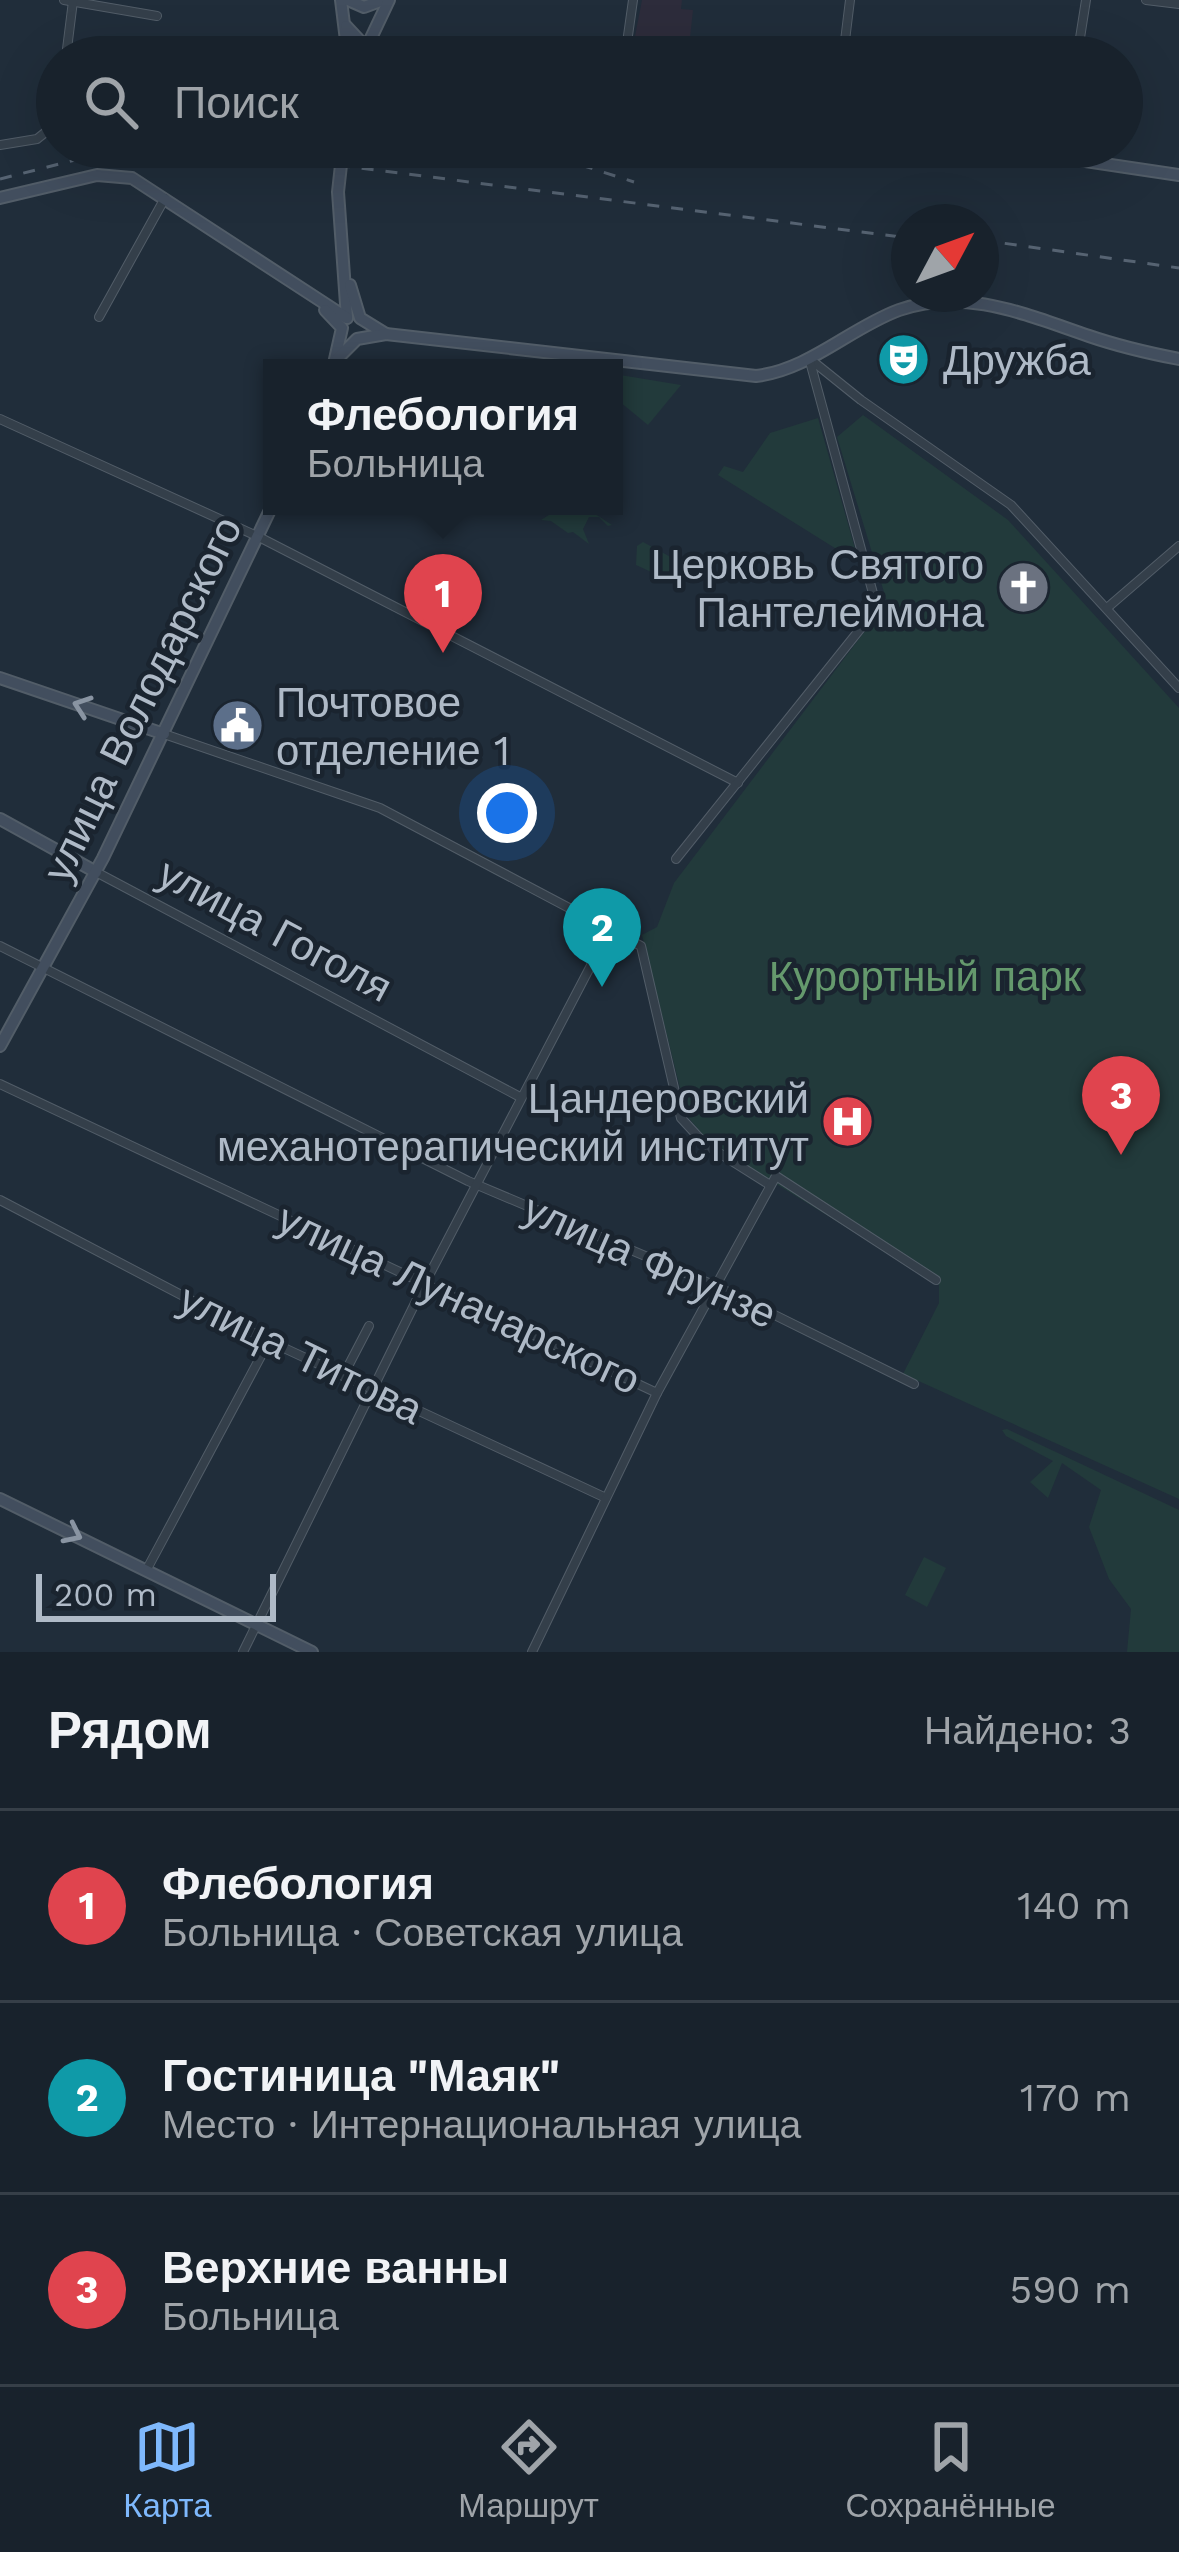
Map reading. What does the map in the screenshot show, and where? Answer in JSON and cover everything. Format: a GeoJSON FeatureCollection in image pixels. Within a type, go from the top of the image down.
{"type":"FeatureCollection","features":[{"type":"Feature","properties":{"kind":"main road"},"geometry":{"type":"LineString","coordinates":[[345,36],[344,0],[364,7],[386,0]]}},
{"type":"Feature","properties":{"kind":"main road"},"geometry":{"type":"LineString","coordinates":[[371,36],[386,0]]}},
{"type":"Feature","properties":{"kind":"main road"},"geometry":{"type":"LineString","coordinates":[[344,24],[353,36]]}},
{"type":"Feature","properties":{"kind":"main road"},"geometry":{"type":"LineString","coordinates":[[342,168],[339,219],[350,321],[347,337],[386,334]]}},
{"type":"Feature","properties":{"kind":"main road"},"geometry":{"type":"LineString","coordinates":[[1143,168],[1179,175]]}},
{"type":"Feature","properties":{"kind":"main road"},"geometry":{"type":"LineString","coordinates":[[0,197],[97,175],[131,178],[314,299],[365,327],[339,359]]}},
{"type":"Feature","properties":{"kind":"main road"},"geometry":{"type":"LineString","coordinates":[[623,362],[770,375],[901,309],[958,301],[1000,305],[1121,346],[1179,359]]}},
{"type":"Feature","properties":{"kind":"main road"},"geometry":{"type":"LineString","coordinates":[[350,321],[386,334],[597,359]]}},
{"type":"Feature","properties":{"kind":"main road"},"geometry":{"type":"LineString","coordinates":[[337,359],[350,321]]}},
{"type":"Feature","properties":{"kind":"main road","name":"улица Володарского"},"geometry":{"type":"LineString","coordinates":[[0,1046],[96,872],[268,515]]}},
{"type":"Feature","properties":{"kind":"main road"},"geometry":{"type":"LineString","coordinates":[[0,678],[164,734]]}},
{"type":"Feature","properties":{"kind":"main road","name":"улица Гоголя"},"geometry":{"type":"LineString","coordinates":[[0,819],[96,872]]}},
{"type":"Feature","properties":{"kind":"main road"},"geometry":{"type":"LineString","coordinates":[[0,1499],[312,1652]]}},
{"type":"Feature","properties":{"kind":"street"},"geometry":{"type":"LineString","coordinates":[[67,36],[70,0],[157,16]]}},
{"type":"Feature","properties":{"kind":"street"},"geometry":{"type":"LineString","coordinates":[[628,36],[632,0]]}},
{"type":"Feature","properties":{"kind":"street"},"geometry":{"type":"LineString","coordinates":[[846,36],[850,0]]}},
{"type":"Feature","properties":{"kind":"street"},"geometry":{"type":"LineString","coordinates":[[1080,36],[1085,0]]}},
{"type":"Feature","properties":{"kind":"street"},"geometry":{"type":"LineString","coordinates":[[1146,0],[1179,4]]}},
{"type":"Feature","properties":{"kind":"street"},"geometry":{"type":"LineString","coordinates":[[0,145],[36,139]]}},
{"type":"Feature","properties":{"kind":"street"},"geometry":{"type":"LineString","coordinates":[[99,317],[166,197]]}},
{"type":"Feature","properties":{"kind":"street"},"geometry":{"type":"LineString","coordinates":[[809,358],[1011,506],[1179,688]]}},
{"type":"Feature","properties":{"kind":"street"},"geometry":{"type":"LineString","coordinates":[[676,859],[877,608],[809,358]]}},
{"type":"Feature","properties":{"kind":"street"},"geometry":{"type":"LineString","coordinates":[[0,419],[259,537],[737,783]]}},
{"type":"Feature","properties":{"kind":"street"},"geometry":{"type":"LineString","coordinates":[[1107,608],[1179,546]]}},
{"type":"Feature","properties":{"kind":"street"},"geometry":{"type":"LineString","coordinates":[[164,734],[380,808],[641,946],[681,1118],[705,1144],[770,1185]]}},
{"type":"Feature","properties":{"kind":"street","name":"улица Гоголя"},"geometry":{"type":"LineString","coordinates":[[96,872],[520,1097]]}},
{"type":"Feature","properties":{"kind":"street"},"geometry":{"type":"LineString","coordinates":[[243,1652],[424,1285],[610,929]]}},
{"type":"Feature","properties":{"kind":"street","name":"улица Фрунзе"},"geometry":{"type":"LineString","coordinates":[[0,946],[477,1184],[716,1286],[914,1384]]}},
{"type":"Feature","properties":{"kind":"street","name":"улица Луначарского"},"geometry":{"type":"LineString","coordinates":[[0,1084],[657,1393]]}},
{"type":"Feature","properties":{"kind":"street"},"geometry":{"type":"LineString","coordinates":[[532,1652],[657,1393],[776,1176],[936,1280]]}},
{"type":"Feature","properties":{"kind":"street","name":"улица Титова"},"geometry":{"type":"LineString","coordinates":[[0,1200],[268,1341],[606,1498]]}},
{"type":"Feature","properties":{"kind":"street"},"geometry":{"type":"LineString","coordinates":[[343,1376],[369,1326]]}},
{"type":"Feature","properties":{"kind":"street"},"geometry":{"type":"LineString","coordinates":[[147,1569],[268,1341]]}},
{"type":"Feature","properties":{"kind":"shaded area"},"geometry":{"type":"Polygon","coordinates":[[[642,0],[682,0],[681,9],[693,10],[690,36],[635,36],[642,0]]]}},
{"type":"Feature","properties":{"kind":"green space"},"geometry":{"type":"Polygon","coordinates":[[[623,375],[681,385],[648,425],[623,404],[623,375]]]}},
{"type":"Feature","properties":{"kind":"green space","name":"Курортный парк"},"geometry":{"type":"Polygon","coordinates":[[[863,415],[1008,520],[1179,708],[1179,1499],[903,1374],[939,1303],[939,1285],[709,1142],[687,1116],[642,935],[657,927],[674,883],[887,602],[837,437],[863,415]]]}},
{"type":"Feature","properties":{"kind":"green space"},"geometry":{"type":"Polygon","coordinates":[[[818,418],[856,552],[846,555],[718,475],[724,466],[743,472],[770,433],[818,418]]]}},
{"type":"Feature","properties":{"kind":"green space"},"geometry":{"type":"Polygon","coordinates":[[[549,515],[597,515],[612,525],[589,517],[583,529],[589,544],[541,520],[549,515]]]}},
{"type":"Feature","properties":{"kind":"green space"},"geometry":{"type":"Polygon","coordinates":[[[643,542],[678,561],[679,569],[662,577],[636,565],[637,546],[643,542]]]}},
{"type":"Feature","properties":{"kind":"green space"},"geometry":{"type":"Polygon","coordinates":[[[1002,1430],[1179,1510],[1179,1652],[1127,1652],[1131,1609],[1109,1579],[1089,1527],[1101,1490],[1062,1463],[1048,1498],[1030,1482],[1053,1461],[1006,1436],[1002,1430]]]}},
{"type":"Feature","properties":{"kind":"green space"},"geometry":{"type":"Polygon","coordinates":[[[924,1557],[946,1568],[927,1607],[905,1595],[924,1557]]]}},
{"type":"Feature","properties":{"kind":"railway"},"geometry":{"type":"LineString","coordinates":[[0,179],[44,168]]}},
{"type":"Feature","properties":{"kind":"railway"},"geometry":{"type":"LineString","coordinates":[[360,168],[891,236]]}},
{"type":"Feature","properties":{"kind":"railway"},"geometry":{"type":"LineString","coordinates":[[590,168],[634,182]]}},
{"type":"Feature","properties":{"kind":"railway"},"geometry":{"type":"LineString","coordinates":[[999,243],[1179,268]]}},
{"type":"Feature","properties":{"kind":"place","name":"Дружба"},"geometry":{"type":"Point","coordinates":[904,360]}},
{"type":"Feature","properties":{"kind":"place","name":"Церковь Святого Пантелеймона"},"geometry":{"type":"Point","coordinates":[1023,588]}},
{"type":"Feature","properties":{"kind":"place","name":"Флебология"},"geometry":{"type":"Point","coordinates":[443,653]}},
{"type":"Feature","properties":{"kind":"place","name":"Почтовое отделение 1"},"geometry":{"type":"Point","coordinates":[237,726]}},
{"type":"Feature","properties":{"kind":"place","name":"Гостиница \"Маяк\""},"geometry":{"type":"Point","coordinates":[602,987]}},
{"type":"Feature","properties":{"kind":"place","name":"Цандеровский механотерапический институт"},"geometry":{"type":"Point","coordinates":[848,1122]}},
{"type":"Feature","properties":{"kind":"place","name":"Верхние ванны"},"geometry":{"type":"Point","coordinates":[1121,1155]}}]}
